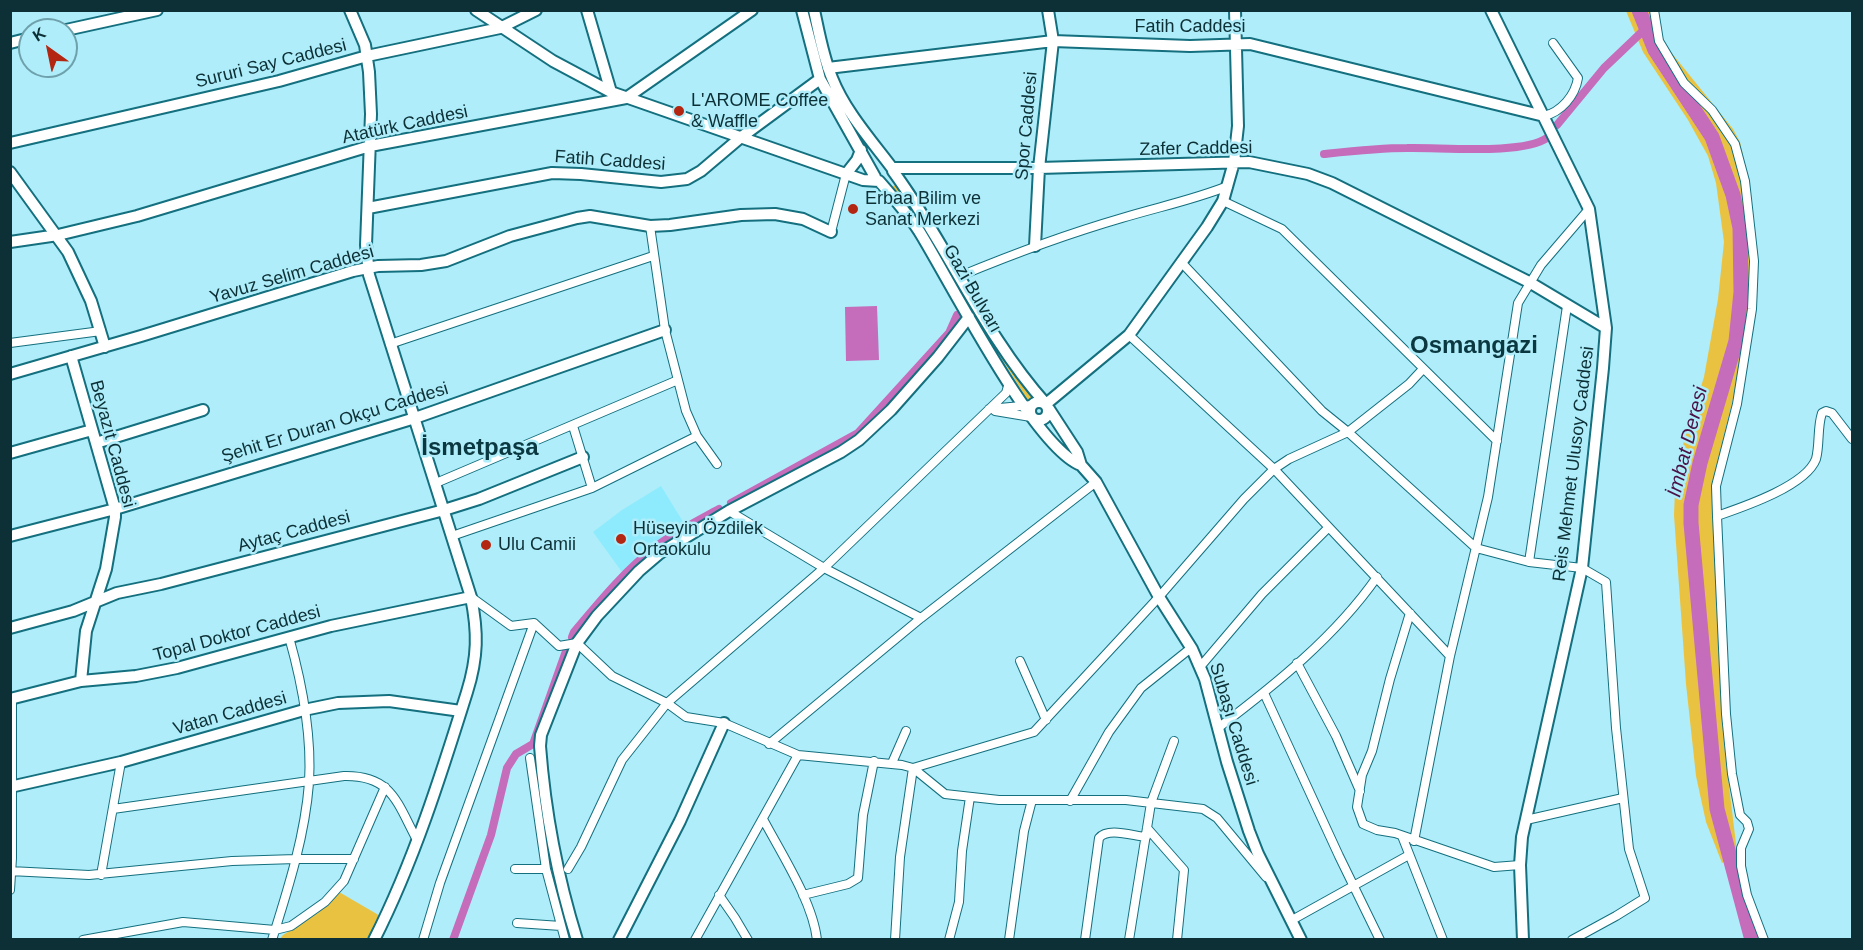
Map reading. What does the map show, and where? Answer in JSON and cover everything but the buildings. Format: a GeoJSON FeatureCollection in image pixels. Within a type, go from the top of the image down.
{"type":"FeatureCollection","features":[{"type":"Feature","properties":{"kind":"street"},"geometry":{"type":"LineString","coordinates":[[78,27],[157,10]]}},
{"type":"Feature","properties":{"kind":"street"},"geometry":{"type":"LineString","coordinates":[[350,10],[367,56],[371,114],[367,268],[471,597],[477,645],[473,675],[417,840],[392,904],[374,939]]}},
{"type":"Feature","properties":{"kind":"street"},"geometry":{"type":"LineString","coordinates":[[476,10],[553,61],[626,98],[863,180],[882,171]]}},
{"type":"Feature","properties":{"kind":"street","name":"Sururi Say Caddesi"},"geometry":{"type":"LineString","coordinates":[[10,143],[279,81],[367,56],[500,28],[536,10]]}},
{"type":"Feature","properties":{"kind":"street"},"geometry":{"type":"LineString","coordinates":[[586,10],[611,92]]}},
{"type":"Feature","properties":{"kind":"street","name":"Atatürk Caddesi"},"geometry":{"type":"LineString","coordinates":[[10,242],[58,235],[187,202],[370,146],[626,98],[752,10]]}},
{"type":"Feature","properties":{"kind":"street","name":"Gazi Bulvarı"},"geometry":{"type":"LineString","coordinates":[[802,10],[820,79],[861,150],[882,171],[960,276],[1015,367],[1047,406]]}},
{"type":"Feature","properties":{"kind":"street","name":"Gazi Bulvarı"},"geometry":{"type":"LineString","coordinates":[[814,10],[828,68],[842,98],[882,171],[969,317],[1009,381],[1028,405],[1031,417]]}},
{"type":"Feature","properties":{"kind":"street","name":"Spor Caddesi"},"geometry":{"type":"LineString","coordinates":[[1035,246],[1039,168],[1053,41],[1048,10]]}},
{"type":"Feature","properties":{"kind":"street"},"geometry":{"type":"LineString","coordinates":[[1047,406],[1129,335],[1223,201],[1234,162],[1239,106],[1235,10]]}},
{"type":"Feature","properties":{"kind":"street","name":"Reis Mehmet Ulusoy Caddesi"},"geometry":{"type":"LineString","coordinates":[[1491,10],[1589,209],[1606,328],[1581,568],[1526,820],[1520,865],[1523,939]]}},
{"type":"Feature","properties":{"kind":"street"},"geometry":{"type":"LineString","coordinates":[[1654,10],[1659,41],[1684,84],[1712,110],[1734,144],[1745,181],[1754,261],[1752,309],[1737,404],[1716,486],[1726,714],[1740,815],[1747,822],[1749,829],[1741,848],[1741,866],[1747,895],[1764,939]]}},
{"type":"Feature","properties":{"kind":"street","name":"Fatih Caddesi"},"geometry":{"type":"LineString","coordinates":[[828,68],[1053,41],[1190,46],[1262,45],[1544,116]]}},
{"type":"Feature","properties":{"kind":"street"},"geometry":{"type":"LineString","coordinates":[[1544,116],[1558,110],[1568,99],[1578,78],[1576,72],[1553,43]]}},
{"type":"Feature","properties":{"kind":"street","name":"Fatih Caddesi"},"geometry":{"type":"LineString","coordinates":[[368,208],[552,173],[661,182],[680,181],[701,171],[740,138],[820,79]]}},
{"type":"Feature","properties":{"kind":"street"},"geometry":{"type":"LineString","coordinates":[[831,232],[846,174],[857,160],[861,150]]}},
{"type":"Feature","properties":{"kind":"street","name":"Zafer Caddesi"},"geometry":{"type":"LineString","coordinates":[[882,171],[1234,162],[1280,167],[1325,180],[1529,282],[1606,328]]}},
{"type":"Feature","properties":{"kind":"street"},"geometry":{"type":"LineString","coordinates":[[846,174],[882,171]]}},
{"type":"Feature","properties":{"kind":"street"},"geometry":{"type":"LineString","coordinates":[[10,172],[58,235],[76,266],[91,301],[105,346]]}},
{"type":"Feature","properties":{"kind":"street"},"geometry":{"type":"LineString","coordinates":[[960,276],[1035,246],[1121,218],[1200,197],[1228,186]]}},
{"type":"Feature","properties":{"kind":"street"},"geometry":{"type":"LineString","coordinates":[[1223,201],[1282,229],[1497,441]]}},
{"type":"Feature","properties":{"kind":"street"},"geometry":{"type":"LineString","coordinates":[[1414,841],[1450,656],[1488,497],[1518,303],[1529,282],[1589,209]]}},
{"type":"Feature","properties":{"kind":"street","name":"Yavuz Selim Caddesi"},"geometry":{"type":"LineString","coordinates":[[10,374],[367,268],[435,264],[510,237],[577,218],[590,216],[650,226],[760,213],[803,219],[831,232]]}},
{"type":"Feature","properties":{"kind":"street"},"geometry":{"type":"LineString","coordinates":[[650,226],[665,330],[686,411],[697,436],[717,464]]}},
{"type":"Feature","properties":{"kind":"street"},"geometry":{"type":"LineString","coordinates":[[390,344],[653,256]]}},
{"type":"Feature","properties":{"kind":"street"},"geometry":{"type":"LineString","coordinates":[[1181,262],[1322,411],[1476,548],[1528,562],[1581,568],[1606,582],[1629,849],[1645,898],[1572,939]]}},
{"type":"Feature","properties":{"kind":"street"},"geometry":{"type":"LineString","coordinates":[[1528,562],[1567,306]]}},
{"type":"Feature","properties":{"kind":"street"},"geometry":{"type":"LineString","coordinates":[[577,939],[563,892],[551,838],[540,746],[541,735],[577,643],[620,590],[650,560],[729,511],[841,452],[868,433],[938,357],[969,317]]}},
{"type":"Feature","properties":{"kind":"street","name":"Şehit Er Duran Okçu Caddesi"},"geometry":{"type":"LineString","coordinates":[[10,536],[115,510],[415,418],[665,330]]}},
{"type":"Feature","properties":{"kind":"street"},"geometry":{"type":"LineString","coordinates":[[10,343],[101,331]]}},
{"type":"Feature","properties":{"kind":"street"},"geometry":{"type":"LineString","coordinates":[[1129,335],[1274,469],[1450,656]]}},
{"type":"Feature","properties":{"kind":"street","name":"Beyazıt Caddesi"},"geometry":{"type":"LineString","coordinates":[[71,356],[115,510],[106,569],[94,602],[85,639],[81,681]]}},
{"type":"Feature","properties":{"kind":"street"},"geometry":{"type":"LineString","coordinates":[[913,768],[1035,732],[1159,597],[1244,499],[1274,469],[1289,459],[1348,432],[1409,384],[1423,369]]}},
{"type":"Feature","properties":{"kind":"street"},"geometry":{"type":"LineString","coordinates":[[436,483],[678,380]]}},
{"type":"Feature","properties":{"kind":"street"},"geometry":{"type":"LineString","coordinates":[[568,869],[622,760],[667,703],[824,568],[1006,393],[1009,381]]}},
{"type":"Feature","properties":{"kind":"street"},"geometry":{"type":"LineString","coordinates":[[988,410],[1028,405],[1037,401],[1047,406]]}},
{"type":"Feature","properties":{"kind":"street"},"geometry":{"type":"LineString","coordinates":[[988,410],[1037,420],[1048,415],[1047,406]]}},
{"type":"Feature","properties":{"kind":"street","name":"Subaşı Caddesi"},"geometry":{"type":"LineString","coordinates":[[1047,406],[1077,452],[1081,465],[1096,482],[1159,597],[1191,648],[1200,667],[1249,831],[1273,885],[1301,939]]}},
{"type":"Feature","properties":{"kind":"street"},"geometry":{"type":"LineString","coordinates":[[96,443],[203,411]]}},
{"type":"Feature","properties":{"kind":"street"},"geometry":{"type":"LineString","coordinates":[[1717,516],[1788,486],[1805,475],[1812,467],[1816,457],[1821,413],[1832,412],[1852,439]]}},
{"type":"Feature","properties":{"kind":"street","name":"Subaşı Caddesi"},"geometry":{"type":"LineString","coordinates":[[1031,417],[1063,454],[1081,465]]}},
{"type":"Feature","properties":{"kind":"street"},"geometry":{"type":"LineString","coordinates":[[573,426],[592,488]]}},
{"type":"Feature","properties":{"kind":"street"},"geometry":{"type":"LineString","coordinates":[[10,453],[92,430]]}},
{"type":"Feature","properties":{"kind":"street"},"geometry":{"type":"LineString","coordinates":[[452,536],[592,488],[697,436]]}},
{"type":"Feature","properties":{"kind":"street","name":"Aytaç Caddesi"},"geometry":{"type":"LineString","coordinates":[[10,627],[73,611],[117,593],[161,584],[444,510],[479,499],[583,457]]}},
{"type":"Feature","properties":{"kind":"street"},"geometry":{"type":"LineString","coordinates":[[769,744],[921,618],[1096,482]]}},
{"type":"Feature","properties":{"kind":"street"},"geometry":{"type":"LineString","coordinates":[[729,511],[824,568],[921,618]]}},
{"type":"Feature","properties":{"kind":"street"},"geometry":{"type":"LineString","coordinates":[[1200,667],[1262,594],[1328,528]]}},
{"type":"Feature","properties":{"kind":"street"},"geometry":{"type":"LineString","coordinates":[[1218,728],[1264,693],[1297,663],[1356,605],[1377,577]]}},
{"type":"Feature","properties":{"kind":"street"},"geometry":{"type":"LineString","coordinates":[[471,597],[511,626],[534,623],[560,646],[577,643]]}},
{"type":"Feature","properties":{"kind":"street","name":"Topal Doktor Caddesi"},"geometry":{"type":"LineString","coordinates":[[11,698],[81,681],[166,671],[289,637],[376,616],[471,597]]}},
{"type":"Feature","properties":{"kind":"street"},"geometry":{"type":"LineString","coordinates":[[1410,612],[1362,776],[1357,807],[1363,824],[1494,867],[1520,865]]}},
{"type":"Feature","properties":{"kind":"street"},"geometry":{"type":"LineString","coordinates":[[423,939],[534,623]]}},
{"type":"Feature","properties":{"kind":"street"},"geometry":{"type":"LineString","coordinates":[[272,939],[296,858],[309,780],[300,681],[289,637]]}},
{"type":"Feature","properties":{"kind":"street"},"geometry":{"type":"LineString","coordinates":[[577,643],[612,675],[667,703],[686,717],[724,723],[798,755],[892,763],[913,768],[945,794],[999,800],[1126,800],[1203,809],[1217,818],[1273,885]]}},
{"type":"Feature","properties":{"kind":"street"},"geometry":{"type":"LineString","coordinates":[[1070,801],[1108,732],[1141,688],[1191,648]]}},
{"type":"Feature","properties":{"kind":"street"},"geometry":{"type":"LineString","coordinates":[[1020,661],[1046,720]]}},
{"type":"Feature","properties":{"kind":"street"},"geometry":{"type":"LineString","coordinates":[[1297,663],[1336,736],[1360,791]]}},
{"type":"Feature","properties":{"kind":"street"},"geometry":{"type":"LineString","coordinates":[[1264,693],[1380,939]]}},
{"type":"Feature","properties":{"kind":"street"},"geometry":{"type":"LineString","coordinates":[[10,890],[11,698]]}},
{"type":"Feature","properties":{"kind":"street","name":"Vatan Caddesi"},"geometry":{"type":"LineString","coordinates":[[11,787],[121,762],[339,702],[389,701],[461,711]]}},
{"type":"Feature","properties":{"kind":"street"},"geometry":{"type":"LineString","coordinates":[[619,939],[690,800],[724,723]]}},
{"type":"Feature","properties":{"kind":"street"},"geometry":{"type":"LineString","coordinates":[[892,763],[906,731]]}},
{"type":"Feature","properties":{"kind":"street"},"geometry":{"type":"LineString","coordinates":[[1130,939],[1151,803],[1174,741]]}},
{"type":"Feature","properties":{"kind":"street"},"geometry":{"type":"LineString","coordinates":[[695,939],[798,755]]}},
{"type":"Feature","properties":{"kind":"street"},"geometry":{"type":"LineString","coordinates":[[530,758],[546,869],[565,939]]}},
{"type":"Feature","properties":{"kind":"street"},"geometry":{"type":"LineString","coordinates":[[803,895],[848,884],[858,878],[863,815],[874,761]]}},
{"type":"Feature","properties":{"kind":"street"},"geometry":{"type":"LineString","coordinates":[[101,875],[121,762]]}},
{"type":"Feature","properties":{"kind":"street"},"geometry":{"type":"LineString","coordinates":[[895,939],[900,857],[913,768]]}},
{"type":"Feature","properties":{"kind":"street"},"geometry":{"type":"LineString","coordinates":[[112,809],[309,780],[364,776],[372,778],[385,787],[395,800],[417,840]]}},
{"type":"Feature","properties":{"kind":"street"},"geometry":{"type":"LineString","coordinates":[[83,939],[183,922],[275,930],[291,926],[325,902],[344,881],[385,787]]}},
{"type":"Feature","properties":{"kind":"street"},"geometry":{"type":"LineString","coordinates":[[949,939],[959,903],[962,852],[970,797]]}},
{"type":"Feature","properties":{"kind":"street"},"geometry":{"type":"LineString","coordinates":[[1526,820],[1623,798]]}},
{"type":"Feature","properties":{"kind":"street"},"geometry":{"type":"LineString","coordinates":[[1009,939],[1024,831],[1032,800]]}},
{"type":"Feature","properties":{"kind":"street"},"geometry":{"type":"LineString","coordinates":[[763,819],[803,895],[814,923],[817,939]]}},
{"type":"Feature","properties":{"kind":"street"},"geometry":{"type":"LineString","coordinates":[[1086,939],[1100,838],[1108,832],[1147,833],[1184,870],[1177,939]]}},
{"type":"Feature","properties":{"kind":"street"},"geometry":{"type":"LineString","coordinates":[[1402,836],[1443,939]]}},
{"type":"Feature","properties":{"kind":"street"},"geometry":{"type":"LineString","coordinates":[[1292,920],[1409,855]]}},
{"type":"Feature","properties":{"kind":"street"},"geometry":{"type":"LineString","coordinates":[[11,871],[101,875],[201,864],[296,858],[354,859]]}},
{"type":"Feature","properties":{"kind":"street"},"geometry":{"type":"LineString","coordinates":[[516,869],[546,869]]}},
{"type":"Feature","properties":{"kind":"street"},"geometry":{"type":"LineString","coordinates":[[719,895],[748,939]]}},
{"type":"Feature","properties":{"kind":"street"},"geometry":{"type":"LineString","coordinates":[[517,923],[561,926]]}},
{"type":"Feature","properties":{"kind":"shaded area"},"geometry":{"type":"Polygon","coordinates":[[[1626,11],[1654,11],[1661,38],[1733,129],[1740,142],[1743,155],[1750,258],[1749,309],[1745,350],[1714,476],[1713,495],[1725,753],[1737,852],[1722,863],[1706,822],[1696,776],[1686,684],[1674,515],[1676,467],[1704,377],[1718,299],[1724,242],[1716,183],[1708,156],[1688,120],[1643,52],[1626,11]]]}},
{"type":"Feature","properties":{"kind":"shaded area"},"geometry":{"type":"Polygon","coordinates":[[[897,184],[979,320],[1034,399],[1029,402],[929,239],[892,187],[897,184]]]}},
{"type":"Feature","properties":{"kind":"shaded area"},"geometry":{"type":"Polygon","coordinates":[[[877,306],[879,360],[846,361],[845,307],[877,306]]]}},
{"type":"Feature","properties":{"kind":"shaded area"},"geometry":{"type":"Polygon","coordinates":[[[661,486],[685,525],[661,539],[622,572],[593,532],[622,510],[661,486]]]}},
{"type":"Feature","properties":{"kind":"shaded area"},"geometry":{"type":"Polygon","coordinates":[[[339,892],[382,917],[371,939],[279,940],[283,935],[318,913],[339,892]]]}},
{"type":"Feature","properties":{"kind":"waterway","name":"İmbat Deresi"},"geometry":{"type":"LineString","coordinates":[[1639,10],[1655,50],[1712,137],[1733,195],[1740,228],[1741,292],[1736,341],[1700,463],[1691,505],[1691,523],[1717,809],[1752,940]]}},
{"type":"Feature","properties":{"kind":"waterway"},"geometry":{"type":"LineString","coordinates":[[1557,125],[1604,68],[1645,29]]}},
{"type":"Feature","properties":{"kind":"waterway"},"geometry":{"type":"LineString","coordinates":[[1324,154],[1397,148],[1520,147],[1547,138]]}},
{"type":"Feature","properties":{"kind":"waterway"},"geometry":{"type":"LineString","coordinates":[[731,503],[858,433],[949,333],[957,315]]}},
{"type":"Feature","properties":{"kind":"waterway"},"geometry":{"type":"LineString","coordinates":[[572,637],[604,597],[646,554],[673,535],[719,509]]}},
{"type":"Feature","properties":{"kind":"waterway"},"geometry":{"type":"LineString","coordinates":[[453,940],[491,835],[507,768],[516,754],[533,744],[566,651]]}},
{"type":"Feature","properties":{"kind":"place","name":"L'AROME Coffee & Waffle"},"geometry":{"type":"Point","coordinates":[679,111]}},
{"type":"Feature","properties":{"kind":"place","name":"Erbaa Bilim ve Sanat Merkezi"},"geometry":{"type":"Point","coordinates":[853,209]}},
{"type":"Feature","properties":{"kind":"place","name":"Hüseyin Özdilek Ortaokulu"},"geometry":{"type":"Point","coordinates":[621,539]}},
{"type":"Feature","properties":{"kind":"place","name":"Ulu Camii"},"geometry":{"type":"Point","coordinates":[486,545]}},
{"type":"Feature","properties":{"kind":"district","name":"Osmangazi"},"geometry":{"type":"Point","coordinates":[1474,346]}},
{"type":"Feature","properties":{"kind":"district","name":"İsmetpaşa"},"geometry":{"type":"Point","coordinates":[480,448]}}]}
